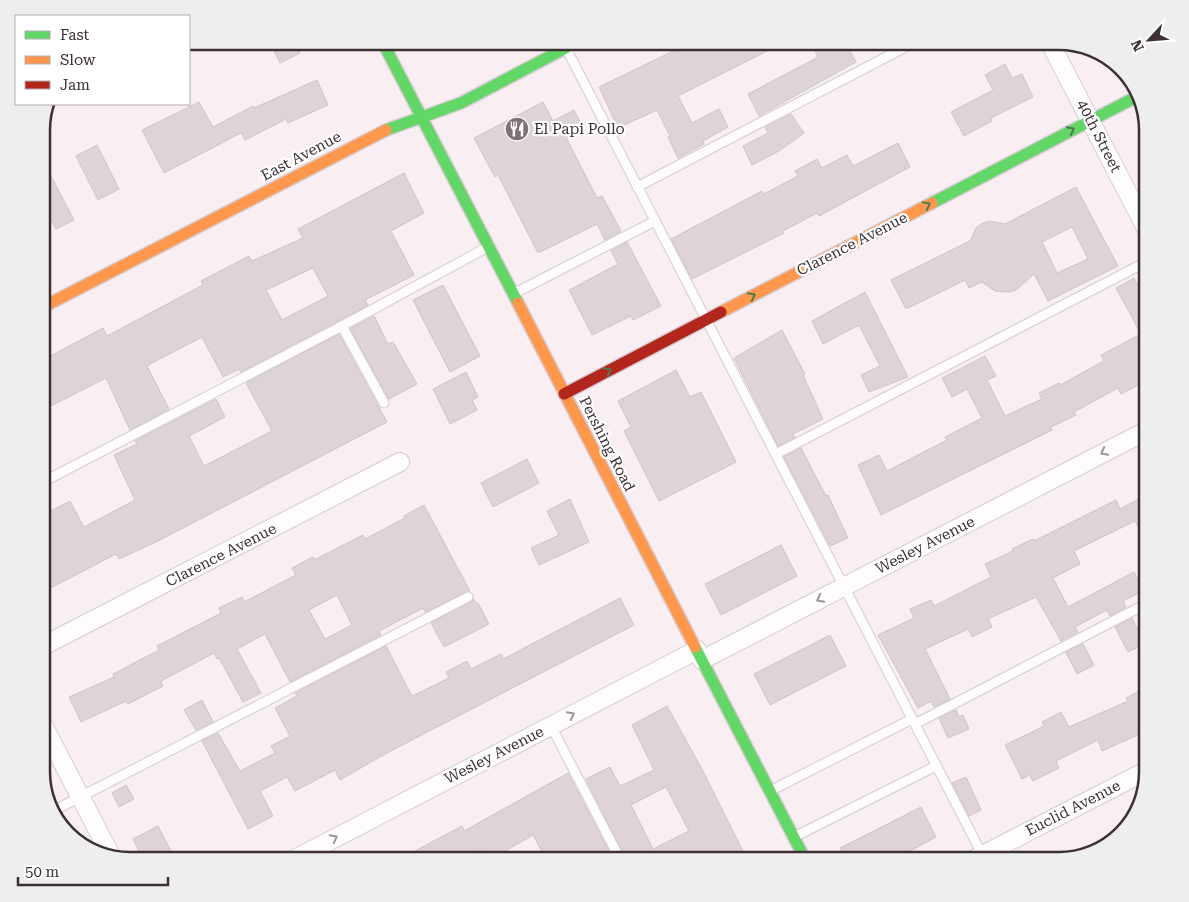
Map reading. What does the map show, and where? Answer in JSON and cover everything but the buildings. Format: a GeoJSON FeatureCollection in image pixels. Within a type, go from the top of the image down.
{"type":"FeatureCollection","features":[{"type":"Feature","properties":{"kind":"street","name":"Pershing Road"},"geometry":{"type":"LineString","coordinates":[[387,50],[801,852]]}},
{"type":"Feature","properties":{"kind":"street","name":"East Avenue"},"geometry":{"type":"LineString","coordinates":[[50,304],[375,134],[461,102],[555,50]]}},
{"type":"Feature","properties":{"kind":"street","name":"40th Street"},"geometry":{"type":"LineString","coordinates":[[1055,50],[1139,215]]}},
{"type":"Feature","properties":{"kind":"street","name":"Clarence Avenue"},"geometry":{"type":"LineString","coordinates":[[564,394],[1132,99]]}},
{"type":"Feature","properties":{"kind":"street","name":"Wesley Avenue"},"geometry":{"type":"LineString","coordinates":[[308,852],[551,726],[844,587],[1139,435]]}},
{"type":"Feature","properties":{"kind":"street","name":"Clarence Avenue"},"geometry":{"type":"LineString","coordinates":[[50,642],[400,462]]}},
{"type":"Feature","properties":{"kind":"street"},"geometry":{"type":"LineString","coordinates":[[50,738],[107,849]]}},
{"type":"Feature","properties":{"kind":"street","name":"Euclid Avenue"},"geometry":{"type":"LineString","coordinates":[[993,852],[1139,775]]}},
{"type":"Feature","properties":{"kind":"lane"},"geometry":{"type":"LineString","coordinates":[[567,50],[914,722],[977,852]]}},
{"type":"Feature","properties":{"kind":"lane"},"geometry":{"type":"LineString","coordinates":[[637,186],[900,50]]}},
{"type":"Feature","properties":{"kind":"lane"},"geometry":{"type":"LineString","coordinates":[[513,294],[655,222]]}},
{"type":"Feature","properties":{"kind":"lane"},"geometry":{"type":"LineString","coordinates":[[50,479],[489,247]]}},
{"type":"Feature","properties":{"kind":"lane"},"geometry":{"type":"LineString","coordinates":[[776,454],[1139,266]]}},
{"type":"Feature","properties":{"kind":"lane"},"geometry":{"type":"LineString","coordinates":[[342,326],[384,403]]}},
{"type":"Feature","properties":{"kind":"lane"},"geometry":{"type":"LineString","coordinates":[[59,808],[468,597]]}},
{"type":"Feature","properties":{"kind":"lane"},"geometry":{"type":"LineString","coordinates":[[770,791],[914,722],[1139,607]]}},
{"type":"Feature","properties":{"kind":"lane"},"geometry":{"type":"LineString","coordinates":[[551,726],[616,852]]}},
{"type":"Feature","properties":{"kind":"lane"},"geometry":{"type":"LineString","coordinates":[[793,837],[936,766]]}},
{"type":"Feature","properties":{"kind":"traffic: fast"},"geometry":{"type":"LineString","coordinates":[[387,50],[518,303]]}},
{"type":"Feature","properties":{"kind":"traffic: fast"},"geometry":{"type":"LineString","coordinates":[[386,130],[461,103],[562,50]]}},
{"type":"Feature","properties":{"kind":"traffic: fast"},"geometry":{"type":"LineString","coordinates":[[932,203],[1132,99]]}},
{"type":"Feature","properties":{"kind":"traffic: fast"},"geometry":{"type":"LineString","coordinates":[[695,647],[801,852]]}},
{"type":"Feature","properties":{"kind":"traffic: slow"},"geometry":{"type":"LineString","coordinates":[[50,303],[386,130]]}},
{"type":"Feature","properties":{"kind":"traffic: slow"},"geometry":{"type":"LineString","coordinates":[[721,312],[932,203]]}},
{"type":"Feature","properties":{"kind":"traffic: slow"},"geometry":{"type":"LineString","coordinates":[[518,303],[695,647]]}},
{"type":"Feature","properties":{"kind":"traffic: jam"},"geometry":{"type":"LineString","coordinates":[[564,394],[721,312]]}},
{"type":"Feature","properties":{"kind":"place","name":"El Papi Pollo"},"geometry":{"type":"Point","coordinates":[517,129]}}]}
